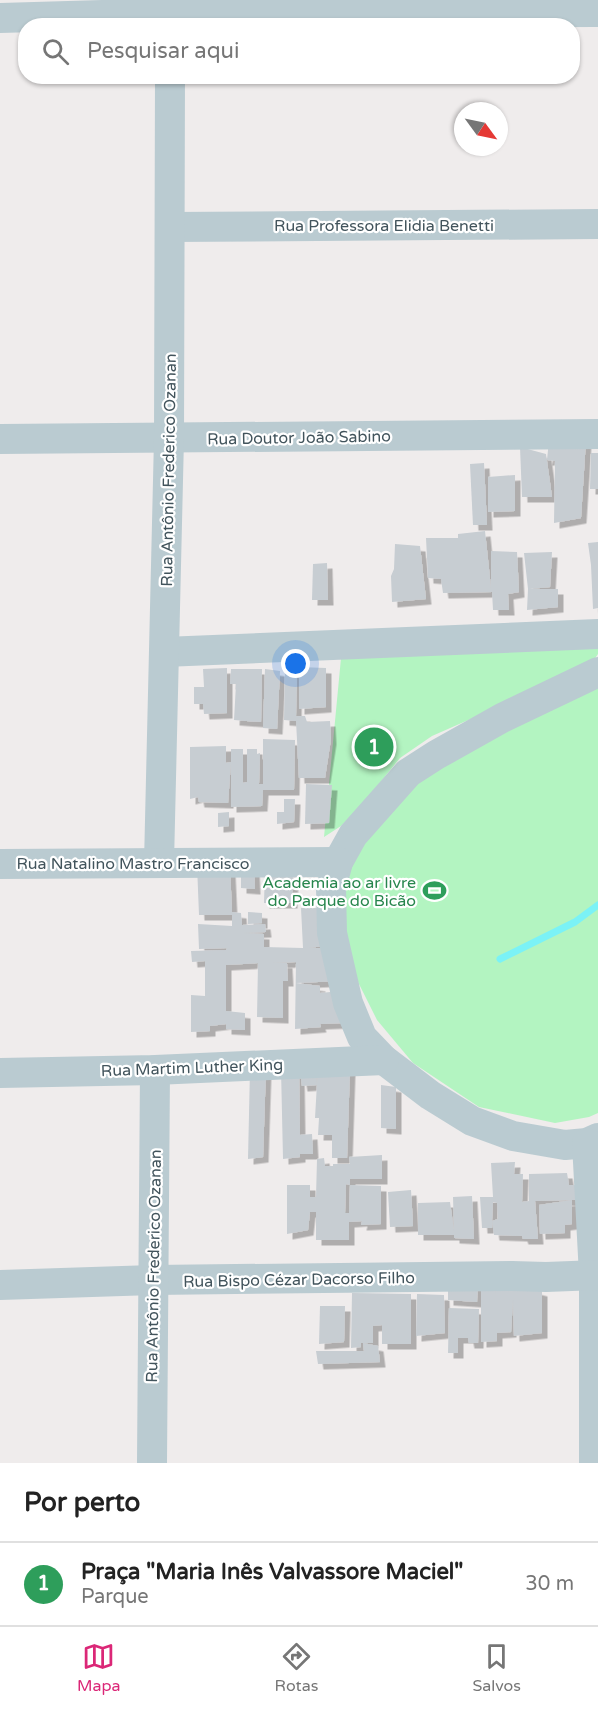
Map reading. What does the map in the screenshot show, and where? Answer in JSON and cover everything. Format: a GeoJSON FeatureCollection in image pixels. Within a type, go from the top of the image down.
{"type":"FeatureCollection","features":[{"type":"Feature","properties":{"kind":"street"},"geometry":{"type":"LineString","coordinates":[[0,18],[171,13],[598,12]]}},
{"type":"Feature","properties":{"kind":"street","name":"Rua Antônio Frederico Ozanan"},"geometry":{"type":"LineString","coordinates":[[159,862],[169,438],[170,84]]}},
{"type":"Feature","properties":{"kind":"street","name":"Rua Professora Elidia Benetti"},"geometry":{"type":"LineString","coordinates":[[170,227],[598,224]]}},
{"type":"Feature","properties":{"kind":"street","name":"Rua Doutor João Sabino"},"geometry":{"type":"LineString","coordinates":[[0,439],[598,434]]}},
{"type":"Feature","properties":{"kind":"street"},"geometry":{"type":"LineString","coordinates":[[164,652],[598,633]]}},
{"type":"Feature","properties":{"kind":"street"},"geometry":{"type":"LineString","coordinates":[[594,1463],[596,1275],[593,1140],[565,1145],[513,1136],[472,1121],[430,1095],[384,1060],[362,1037],[345,991],[332,933],[331,888],[338,862],[353,835],[408,773],[502,718],[598,672]]}},
{"type":"Feature","properties":{"kind":"street","name":"Rua Natalino Mastro Francisco"},"geometry":{"type":"LineString","coordinates":[[0,864],[338,862]]}},
{"type":"Feature","properties":{"kind":"street","name":"Rua Martim Luther King"},"geometry":{"type":"LineString","coordinates":[[0,1073],[155,1070],[384,1060]]}},
{"type":"Feature","properties":{"kind":"street","name":"Rua Antônio Frederico Ozanan"},"geometry":{"type":"LineString","coordinates":[[152,1463],[155,1070]]}},
{"type":"Feature","properties":{"kind":"street","name":"Rua Bispo Cézar Dacorso Filho"},"geometry":{"type":"LineString","coordinates":[[0,1285],[153,1280],[596,1275]]}},
{"type":"Feature","properties":{"kind":"green space"},"geometry":{"type":"Polygon","coordinates":[[[598,640],[598,654],[589,667],[432,736],[400,758],[362,805],[341,826],[324,837],[341,658],[598,640]]]}},
{"type":"Feature","properties":{"kind":"green space"},"geometry":{"type":"Polygon","coordinates":[[[598,679],[598,1113],[589,1117],[555,1123],[479,1107],[413,1063],[377,1020],[351,968],[342,911],[354,853],[412,779],[598,679]]]}},
{"type":"Feature","properties":{"kind":"building"},"geometry":{"type":"Polygon","coordinates":[[[549,440],[586,440],[581,518],[554,523],[555,461],[547,460],[549,440]]]}},
{"type":"Feature","properties":{"kind":"building"},"geometry":{"type":"Polygon","coordinates":[[[520,447],[546,454],[552,497],[522,497],[520,447]]]}},
{"type":"Feature","properties":{"kind":"building"},"geometry":{"type":"Polygon","coordinates":[[[591,453],[598,453],[598,489],[590,489],[591,453]]]}},
{"type":"Feature","properties":{"kind":"building"},"geometry":{"type":"Polygon","coordinates":[[[484,463],[487,525],[473,525],[470,464],[484,463]]]}},
{"type":"Feature","properties":{"kind":"building"},"geometry":{"type":"Polygon","coordinates":[[[515,475],[515,511],[488,512],[488,477],[515,475]]]}},
{"type":"Feature","properties":{"kind":"building"},"geometry":{"type":"Polygon","coordinates":[[[485,531],[491,588],[491,551],[517,552],[519,592],[508,594],[509,610],[493,610],[492,592],[443,593],[441,579],[428,578],[426,538],[458,538],[458,534],[485,531]]]}},
{"type":"Feature","properties":{"kind":"building"},"geometry":{"type":"Polygon","coordinates":[[[598,542],[598,608],[593,609],[588,543],[598,542]]]}},
{"type":"Feature","properties":{"kind":"building"},"geometry":{"type":"Polygon","coordinates":[[[395,544],[420,546],[426,599],[392,602],[391,576],[394,569],[395,544]]]}},
{"type":"Feature","properties":{"kind":"building"},"geometry":{"type":"Polygon","coordinates":[[[552,552],[550,587],[530,589],[558,589],[558,607],[527,610],[528,589],[524,553],[552,552]]]}},
{"type":"Feature","properties":{"kind":"building"},"geometry":{"type":"Polygon","coordinates":[[[327,563],[328,600],[312,600],[313,564],[327,563]]]}},
{"type":"Feature","properties":{"kind":"building"},"geometry":{"type":"Polygon","coordinates":[[[299,667],[326,668],[326,707],[299,709],[299,667]]]}},
{"type":"Feature","properties":{"kind":"building"},"geometry":{"type":"Polygon","coordinates":[[[227,668],[227,713],[204,714],[203,704],[194,704],[194,687],[204,687],[203,669],[227,668]]]}},
{"type":"Feature","properties":{"kind":"building"},"geometry":{"type":"Polygon","coordinates":[[[231,669],[262,669],[261,722],[234,720],[236,684],[230,684],[231,669]]]}},
{"type":"Feature","properties":{"kind":"building"},"geometry":{"type":"Polygon","coordinates":[[[265,669],[280,671],[277,729],[263,728],[265,669]]]}},
{"type":"Feature","properties":{"kind":"building"},"geometry":{"type":"Polygon","coordinates":[[[285,669],[297,669],[296,716],[305,716],[307,722],[330,721],[331,739],[325,778],[299,778],[296,721],[284,720],[285,669]]]}},
{"type":"Feature","properties":{"kind":"building"},"geometry":{"type":"Polygon","coordinates":[[[263,739],[295,740],[294,790],[263,790],[262,806],[231,807],[231,749],[243,749],[243,783],[247,782],[247,749],[257,749],[257,754],[260,753],[259,784],[263,784],[263,739]]]}},
{"type":"Feature","properties":{"kind":"building"},"geometry":{"type":"Polygon","coordinates":[[[226,746],[226,763],[231,762],[228,803],[199,802],[198,797],[190,799],[190,747],[226,746]]]}},
{"type":"Feature","properties":{"kind":"building"},"geometry":{"type":"Polygon","coordinates":[[[306,784],[332,785],[329,823],[305,824],[306,784]]]}},
{"type":"Feature","properties":{"kind":"building"},"geometry":{"type":"Polygon","coordinates":[[[284,799],[295,799],[294,822],[277,824],[277,812],[284,812],[284,799]]]}},
{"type":"Feature","properties":{"kind":"building"},"geometry":{"type":"Polygon","coordinates":[[[229,812],[229,826],[218,827],[218,813],[229,812]]]}},
{"type":"Feature","properties":{"kind":"building"},"geometry":{"type":"Polygon","coordinates":[[[197,865],[230,868],[232,912],[241,913],[242,925],[265,924],[266,932],[243,933],[264,934],[264,947],[303,948],[301,908],[328,908],[332,945],[309,948],[332,948],[340,981],[296,983],[320,986],[320,993],[341,991],[344,1023],[320,1024],[321,1027],[295,1029],[296,962],[273,963],[287,963],[288,981],[283,981],[283,1018],[257,1017],[258,963],[226,965],[226,1011],[245,1013],[245,1030],[226,1029],[226,1024],[210,1026],[210,1031],[191,1032],[191,995],[205,996],[205,961],[192,962],[191,951],[226,950],[227,948],[199,949],[198,924],[232,926],[232,915],[199,915],[197,865]]]}},
{"type":"Feature","properties":{"kind":"building"},"geometry":{"type":"Polygon","coordinates":[[[254,866],[255,889],[241,888],[241,867],[254,866]]]}},
{"type":"Feature","properties":{"kind":"building"},"geometry":{"type":"Polygon","coordinates":[[[265,870],[293,873],[292,903],[264,903],[265,870]]]}},
{"type":"Feature","properties":{"kind":"building"},"geometry":{"type":"Polygon","coordinates":[[[248,912],[262,913],[262,923],[248,924],[248,912]]]}},
{"type":"Feature","properties":{"kind":"building"},"geometry":{"type":"Polygon","coordinates":[[[299,1066],[316,1067],[317,1085],[302,1086],[299,1066]]]}},
{"type":"Feature","properties":{"kind":"building"},"geometry":{"type":"Polygon","coordinates":[[[299,1066],[300,1135],[312,1134],[313,1154],[300,1154],[300,1157],[283,1159],[281,1069],[299,1066]]]}},
{"type":"Feature","properties":{"kind":"building"},"geometry":{"type":"Polygon","coordinates":[[[318,1066],[350,1068],[347,1158],[332,1158],[332,1135],[318,1135],[319,1118],[315,1118],[318,1066]]]}},
{"type":"Feature","properties":{"kind":"building"},"geometry":{"type":"Polygon","coordinates":[[[266,1068],[263,1157],[248,1159],[250,1069],[266,1068]]]}},
{"type":"Feature","properties":{"kind":"building"},"geometry":{"type":"Polygon","coordinates":[[[381,1085],[396,1087],[396,1129],[381,1128],[381,1085]]]}},
{"type":"Feature","properties":{"kind":"building"},"geometry":{"type":"Polygon","coordinates":[[[382,1155],[382,1179],[350,1179],[350,1185],[381,1186],[381,1224],[361,1225],[362,1221],[349,1222],[349,1240],[316,1240],[316,1212],[310,1212],[308,1230],[287,1234],[287,1185],[310,1185],[310,1197],[316,1197],[317,1159],[324,1158],[325,1166],[333,1166],[333,1164],[350,1164],[349,1157],[382,1155]],[[346,1184],[345,1213],[349,1213],[350,1185],[346,1184]]]}},
{"type":"Feature","properties":{"kind":"building"},"geometry":{"type":"Polygon","coordinates":[[[515,1162],[514,1174],[523,1174],[522,1202],[529,1201],[529,1174],[567,1173],[569,1185],[581,1185],[578,1200],[535,1201],[538,1239],[494,1235],[492,1221],[492,1228],[482,1228],[480,1197],[493,1197],[491,1163],[515,1162]],[[493,1202],[492,1221],[498,1219],[497,1203],[493,1202]]]}},
{"type":"Feature","properties":{"kind":"building"},"geometry":{"type":"Polygon","coordinates":[[[411,1190],[413,1226],[390,1227],[388,1192],[411,1190]]]}},
{"type":"Feature","properties":{"kind":"building"},"geometry":{"type":"Polygon","coordinates":[[[472,1196],[474,1239],[454,1238],[454,1235],[418,1235],[418,1203],[450,1202],[454,1231],[453,1197],[472,1196]]]}},
{"type":"Feature","properties":{"kind":"building"},"geometry":{"type":"Polygon","coordinates":[[[572,1200],[572,1224],[565,1225],[565,1233],[540,1234],[539,1205],[572,1200]]]}},
{"type":"Feature","properties":{"kind":"building"},"geometry":{"type":"Polygon","coordinates":[[[481,1279],[493,1279],[496,1294],[495,1279],[542,1291],[542,1333],[514,1336],[513,1300],[511,1332],[497,1333],[497,1341],[481,1342],[481,1279]]]}},
{"type":"Feature","properties":{"kind":"building"},"geometry":{"type":"Polygon","coordinates":[[[448,1280],[478,1280],[477,1302],[448,1300],[448,1280]]]}},
{"type":"Feature","properties":{"kind":"building"},"geometry":{"type":"Polygon","coordinates":[[[352,1293],[411,1294],[411,1344],[382,1344],[382,1325],[373,1326],[373,1343],[361,1343],[361,1347],[351,1348],[352,1293]]]}},
{"type":"Feature","properties":{"kind":"building"},"geometry":{"type":"Polygon","coordinates":[[[417,1294],[444,1295],[445,1333],[416,1336],[417,1294]]]}},
{"type":"Feature","properties":{"kind":"building"},"geometry":{"type":"Polygon","coordinates":[[[320,1306],[345,1306],[344,1342],[319,1344],[320,1306]]]}},
{"type":"Feature","properties":{"kind":"building"},"geometry":{"type":"Polygon","coordinates":[[[449,1308],[479,1309],[478,1343],[469,1343],[468,1338],[458,1338],[458,1353],[448,1353],[449,1308]]]}},
{"type":"Feature","properties":{"kind":"building"},"geometry":{"type":"Polygon","coordinates":[[[363,1343],[378,1346],[380,1362],[318,1364],[316,1351],[364,1351],[363,1343]]]}},
{"type":"Feature","properties":{"kind":"waterway"},"geometry":{"type":"LineString","coordinates":[[500,959],[575,922],[598,905]]}},
{"type":"Feature","properties":{"kind":"place","name":"Praça \"Maria Inês Valvassore Maciel\""},"geometry":{"type":"Point","coordinates":[374,747]}},
{"type":"Feature","properties":{"kind":"place","name":"Academia ao ar livre do Parque do Bicão"},"geometry":{"type":"Point","coordinates":[434,891]}}]}
